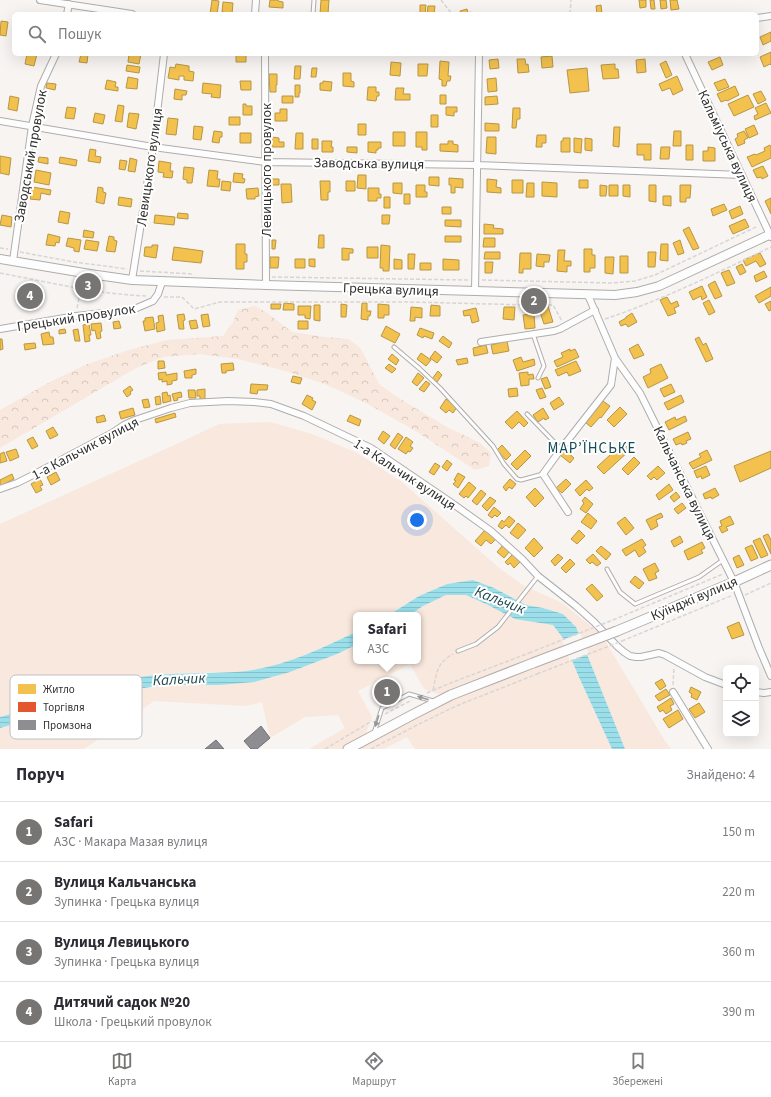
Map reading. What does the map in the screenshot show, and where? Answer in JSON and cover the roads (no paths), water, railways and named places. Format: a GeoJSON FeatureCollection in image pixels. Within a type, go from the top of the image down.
{"type":"FeatureCollection","features":[{"type":"Feature","properties":{"kind":"main road","name":"Куїнджі вулиця"},"geometry":{"type":"LineString","coordinates":[[348,749],[451,695],[617,630],[734,582],[771,565]]}},
{"type":"Feature","properties":{"kind":"street"},"geometry":{"type":"LineString","coordinates":[[40,0],[119,12]]}},
{"type":"Feature","properties":{"kind":"street"},"geometry":{"type":"LineString","coordinates":[[255,12],[256,0]]}},
{"type":"Feature","properties":{"kind":"street"},"geometry":{"type":"LineString","coordinates":[[67,12],[69,4]]}},
{"type":"Feature","properties":{"kind":"street"},"geometry":{"type":"LineString","coordinates":[[759,18],[771,16]]}},
{"type":"Feature","properties":{"kind":"street","name":"Заводський провулок"},"geometry":{"type":"LineString","coordinates":[[13,261],[32,126],[41,86],[55,56]]}},
{"type":"Feature","properties":{"kind":"street","name":"Левицького вулиця"},"geometry":{"type":"LineString","coordinates":[[132,280],[153,147],[164,56]]}},
{"type":"Feature","properties":{"kind":"street","name":"Левицького провулок"},"geometry":{"type":"LineString","coordinates":[[265,56],[266,285]]}},
{"type":"Feature","properties":{"kind":"street"},"geometry":{"type":"LineString","coordinates":[[475,291],[479,56]]}},
{"type":"Feature","properties":{"kind":"street","name":"Кальміуська вулиця"},"geometry":{"type":"LineString","coordinates":[[686,56],[771,235]]}},
{"type":"Feature","properties":{"kind":"street","name":"Заводська вулиця"},"geometry":{"type":"LineString","coordinates":[[0,121],[153,147],[266,162],[477,165],[742,175]]}},
{"type":"Feature","properties":{"kind":"street","name":"Грецька вулиця"},"geometry":{"type":"LineString","coordinates":[[0,259],[132,280],[162,282],[615,295],[638,292],[659,286],[771,235]]}},
{"type":"Feature","properties":{"kind":"street","name":"Грецький провулок"},"geometry":{"type":"LineString","coordinates":[[0,329],[76,316],[132,310],[153,301],[158,294],[162,282]]}},
{"type":"Feature","properties":{"kind":"street","name":"Кальчанська вулиця"},"geometry":{"type":"LineString","coordinates":[[588,295],[615,358],[640,392],[734,582],[771,676]]}},
{"type":"Feature","properties":{"kind":"street"},"geometry":{"type":"LineString","coordinates":[[481,342],[554,331],[595,310]]}},
{"type":"Feature","properties":{"kind":"street"},"geometry":{"type":"LineString","coordinates":[[568,512],[543,474],[612,385],[615,358]]}},
{"type":"Feature","properties":{"kind":"street","name":"1-а Кальчик вулиця"},"geometry":{"type":"LineString","coordinates":[[0,489],[31,476],[112,433],[124,425],[171,408],[190,403],[228,401],[264,403],[283,408],[304,416],[371,448],[449,501],[491,532],[522,559],[538,576],[576,606],[630,656],[641,657],[659,653],[700,675],[723,684]]}},
{"type":"Feature","properties":{"kind":"street"},"geometry":{"type":"LineString","coordinates":[[673,692],[708,749]]}},
{"type":"Feature","properties":{"kind":"street"},"geometry":{"type":"LineString","coordinates":[[759,692],[771,692]]}},
{"type":"Feature","properties":{"kind":"lane"},"geometry":{"type":"LineString","coordinates":[[313,12],[314,0]]}},
{"type":"Feature","properties":{"kind":"lane"},"geometry":{"type":"LineString","coordinates":[[533,334],[544,366],[538,378]]}},
{"type":"Feature","properties":{"kind":"lane"},"geometry":{"type":"LineString","coordinates":[[394,348],[420,369],[440,388],[493,446],[504,464],[517,479],[521,480],[543,474]]}},
{"type":"Feature","properties":{"kind":"lane"},"geometry":{"type":"LineString","coordinates":[[527,414],[561,449]]}},
{"type":"Feature","properties":{"kind":"lane"},"geometry":{"type":"LineString","coordinates":[[607,569],[620,592],[635,604],[699,577],[723,560]]}},
{"type":"Feature","properties":{"kind":"lane"},"geometry":{"type":"LineString","coordinates":[[458,651],[476,644],[498,627],[538,576]]}},
{"type":"Feature","properties":{"kind":"lane"},"geometry":{"type":"LineString","coordinates":[[373,735],[382,708],[409,694],[437,702]]}},
{"type":"Feature","properties":{"kind":"water","name":"Кальчик"},"geometry":{"type":"Polygon","coordinates":[[[473,580],[494,588],[526,605],[563,614],[576,627],[625,749],[612,749],[578,675],[563,638],[553,625],[515,619],[466,595],[446,595],[414,612],[394,612],[419,596],[447,584],[473,580]]]}},
{"type":"Feature","properties":{"kind":"water","name":"Кальчик"},"geometry":{"type":"Polygon","coordinates":[[[353,633],[353,646],[290,672],[254,682],[219,685],[163,685],[142,688],[142,677],[164,674],[236,672],[252,670],[283,663],[313,652],[353,633]]]}},
{"type":"Feature","properties":{"kind":"water"},"geometry":{"type":"Polygon","coordinates":[[[10,714],[10,725],[0,728],[0,717],[10,714]]]}},
{"type":"Feature","properties":{"kind":"place","name":"Вулиця Левицького"},"geometry":{"type":"Point","coordinates":[88,286]}},
{"type":"Feature","properties":{"kind":"place","name":"Дитячий садок №20"},"geometry":{"type":"Point","coordinates":[30,296]}},
{"type":"Feature","properties":{"kind":"place","name":"Вулиця Кальчанська"},"geometry":{"type":"Point","coordinates":[534,301]}},
{"type":"Feature","properties":{"kind":"place","name":"Safari"},"geometry":{"type":"Point","coordinates":[387,692]}},
{"type":"Feature","properties":{"kind":"district","name":"МАР’ЇНСЬКЕ"},"geometry":{"type":"Point","coordinates":[592,448]}}]}
